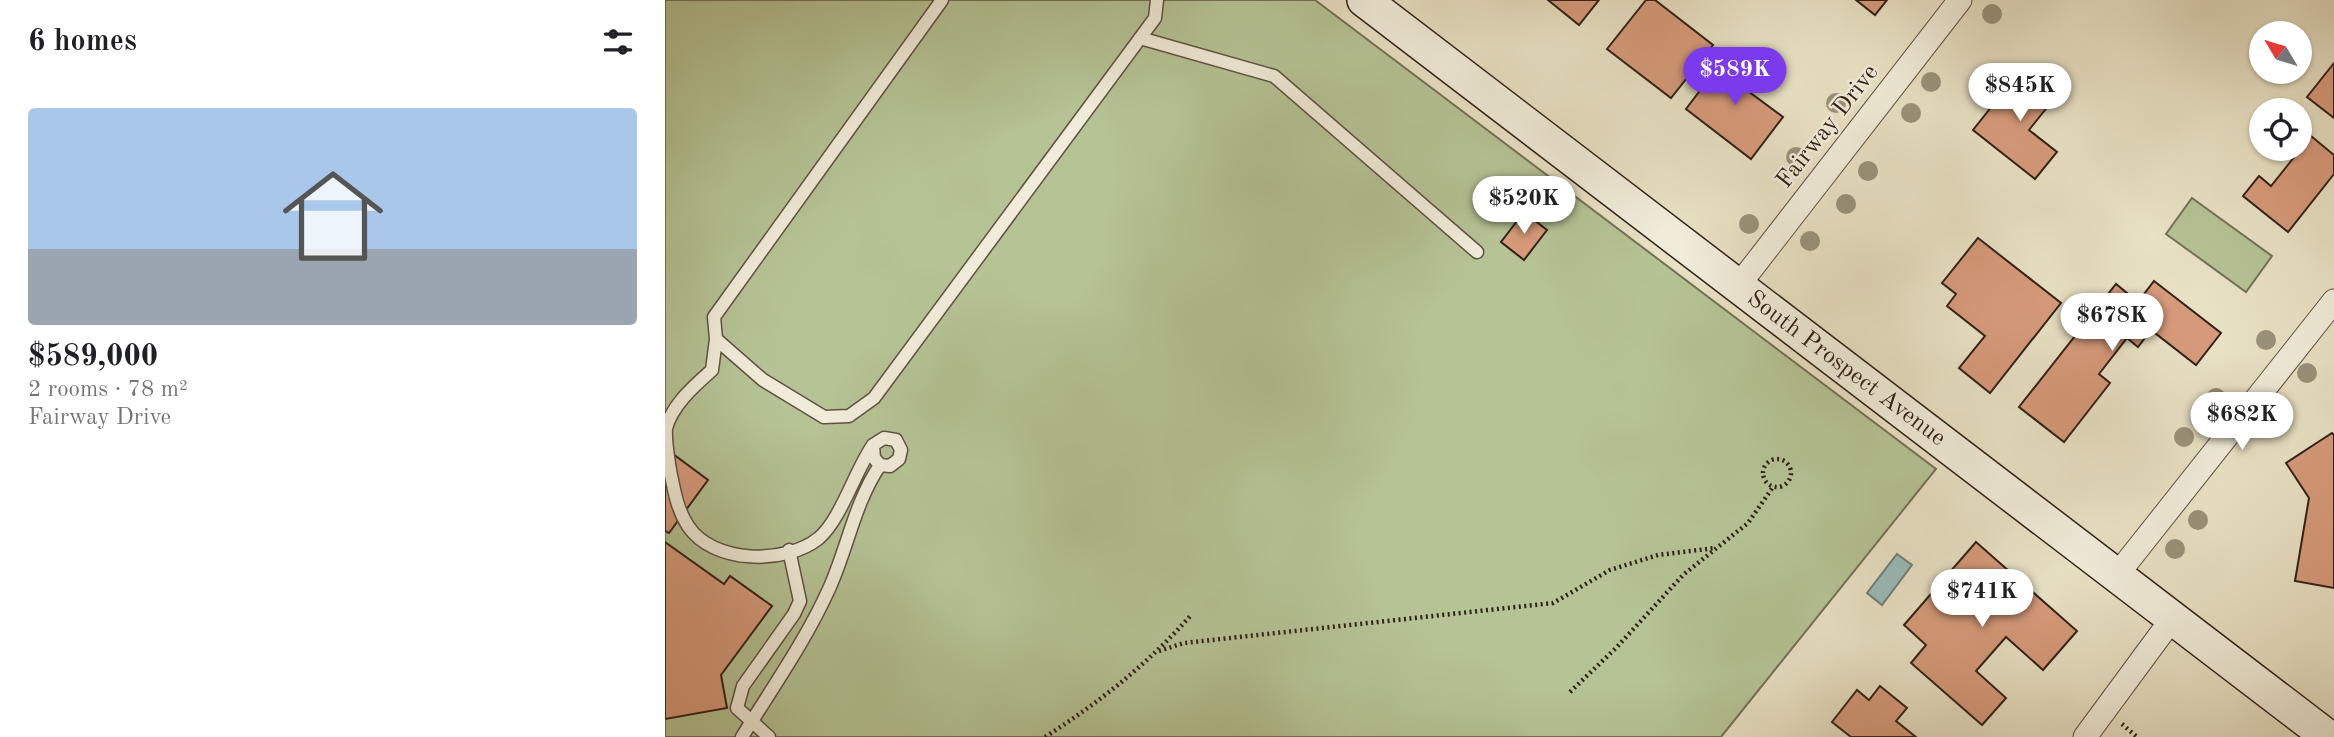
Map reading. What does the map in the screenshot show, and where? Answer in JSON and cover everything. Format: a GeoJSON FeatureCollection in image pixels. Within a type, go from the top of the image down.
{"type":"FeatureCollection","features":[{"type":"Feature","properties":{"kind":"main road","name":"South Prospect Avenue"},"geometry":{"type":"LineString","coordinates":[[1364,0],[2328,737]]}},
{"type":"Feature","properties":{"kind":"street","name":"Fairway Drive"},"geometry":{"type":"LineString","coordinates":[[1738,286],[1960,0]]}},
{"type":"Feature","properties":{"kind":"street"},"geometry":{"type":"LineString","coordinates":[[2116,576],[2334,301]]}},
{"type":"Feature","properties":{"kind":"street"},"geometry":{"type":"LineString","coordinates":[[2085,737],[2172,619]]}},
{"type":"Feature","properties":{"kind":"lane"},"geometry":{"type":"LineString","coordinates":[[873,445],[874,458],[880,465],[890,466],[899,459],[901,450],[896,440],[884,438],[873,445],[819,537],[789,550],[749,558],[730,554],[689,528],[677,505],[665,439],[666,428],[673,412],[690,390],[712,370],[716,340],[714,317],[942,0]]}},
{"type":"Feature","properties":{"kind":"lane"},"geometry":{"type":"LineString","coordinates":[[716,340],[763,380],[824,417],[849,416],[874,398],[1155,18],[1157,0]]}},
{"type":"Feature","properties":{"kind":"lane"},"geometry":{"type":"LineString","coordinates":[[1140,38],[1274,76],[1477,252]]}},
{"type":"Feature","properties":{"kind":"lane"},"geometry":{"type":"LineString","coordinates":[[742,737],[805,640],[831,585],[865,488],[880,465]]}},
{"type":"Feature","properties":{"kind":"lane"},"geometry":{"type":"LineString","coordinates":[[769,737],[737,708],[743,686],[795,614],[800,601],[789,550]]}},
{"type":"Feature","properties":{"kind":"path"},"geometry":{"type":"LineString","coordinates":[[1570,692],[1616,648],[1682,575],[1748,523],[1773,487],[1787,484],[1791,470],[1781,459],[1767,463],[1763,469],[1763,477],[1773,487]]}},
{"type":"Feature","properties":{"kind":"path"},"geometry":{"type":"LineString","coordinates":[[1159,651],[1184,643],[1553,603],[1610,570],[1658,555],[1715,548]]}},
{"type":"Feature","properties":{"kind":"path"},"geometry":{"type":"LineString","coordinates":[[1045,737],[1090,708],[1159,651],[1192,614]]}},
{"type":"Feature","properties":{"kind":"green space"},"geometry":{"type":"Polygon","coordinates":[[[665,0],[1315,0],[1936,469],[1721,737],[665,737],[665,0]]]}},
{"type":"Feature","properties":{"kind":"green space"},"geometry":{"type":"Polygon","coordinates":[[[2192,198],[2272,256],[2246,292],[2166,234],[2192,198]]]}},
{"type":"Feature","properties":{"kind":"water"},"geometry":{"type":"Polygon","coordinates":[[[1897,554],[1912,565],[1882,605],[1867,593],[1897,554]]]}},
{"type":"Feature","properties":{"kind":"building"},"geometry":{"type":"Polygon","coordinates":[[[1548,0],[1599,0],[1579,25],[1548,0]]]}},
{"type":"Feature","properties":{"kind":"building"},"geometry":{"type":"Polygon","coordinates":[[[1646,0],[1655,0],[1713,45],[1671,98],[1607,49],[1646,0]]]}},
{"type":"Feature","properties":{"kind":"building"},"geometry":{"type":"Polygon","coordinates":[[[1856,0],[1887,0],[1875,15],[1856,0]]]}},
{"type":"Feature","properties":{"kind":"building"},"geometry":{"type":"Polygon","coordinates":[[[1730,51],[1760,75],[1748,91],[1783,117],[1751,159],[1686,109],[1730,51]]]}},
{"type":"Feature","properties":{"kind":"building"},"geometry":{"type":"Polygon","coordinates":[[[2334,63],[2334,118],[2312,101],[2312,98],[2307,97],[2334,63]]]}},
{"type":"Feature","properties":{"kind":"building"},"geometry":{"type":"Polygon","coordinates":[[[2023,67],[2057,95],[2029,130],[2057,152],[2035,179],[1973,130],[2023,67]]]}},
{"type":"Feature","properties":{"kind":"building"},"geometry":{"type":"Polygon","coordinates":[[[2312,137],[2334,155],[2334,174],[2288,232],[2243,196],[2259,176],[2271,186],[2291,161],[2312,161],[2312,137]]]}},
{"type":"Feature","properties":{"kind":"building"},"geometry":{"type":"Polygon","coordinates":[[[1524,212],[1547,230],[1524,260],[1501,242],[1524,212]]]}},
{"type":"Feature","properties":{"kind":"building"},"geometry":{"type":"Polygon","coordinates":[[[1978,238],[2061,303],[1990,393],[1959,368],[1985,336],[1947,306],[1956,294],[1942,283],[1978,238]]]}},
{"type":"Feature","properties":{"kind":"building"},"geometry":{"type":"Polygon","coordinates":[[[2154,281],[2221,333],[2196,365],[2151,330],[2138,347],[2127,338],[2099,374],[2110,383],[2064,442],[2019,407],[2116,284],[2138,302],[2154,281]]]}},
{"type":"Feature","properties":{"kind":"building"},"geometry":{"type":"Polygon","coordinates":[[[2332,433],[2334,588],[2295,581],[2309,498],[2286,463],[2332,433]]]}},
{"type":"Feature","properties":{"kind":"building"},"geometry":{"type":"Polygon","coordinates":[[[665,448],[708,480],[669,533],[665,531],[665,448]]]}},
{"type":"Feature","properties":{"kind":"building"},"geometry":{"type":"Polygon","coordinates":[[[665,542],[724,584],[730,576],[772,606],[721,675],[727,708],[665,719],[665,542]]]}},
{"type":"Feature","properties":{"kind":"building"},"geometry":{"type":"Polygon","coordinates":[[[1976,542],[2077,631],[2043,670],[2006,637],[1976,671],[2006,698],[1982,725],[1911,663],[1926,645],[1904,625],[1976,542]]]}},
{"type":"Feature","properties":{"kind":"building"},"geometry":{"type":"Polygon","coordinates":[[[1880,686],[1907,708],[1896,721],[1916,737],[1851,737],[1832,722],[1857,690],[1869,700],[1880,686]]]}}]}
